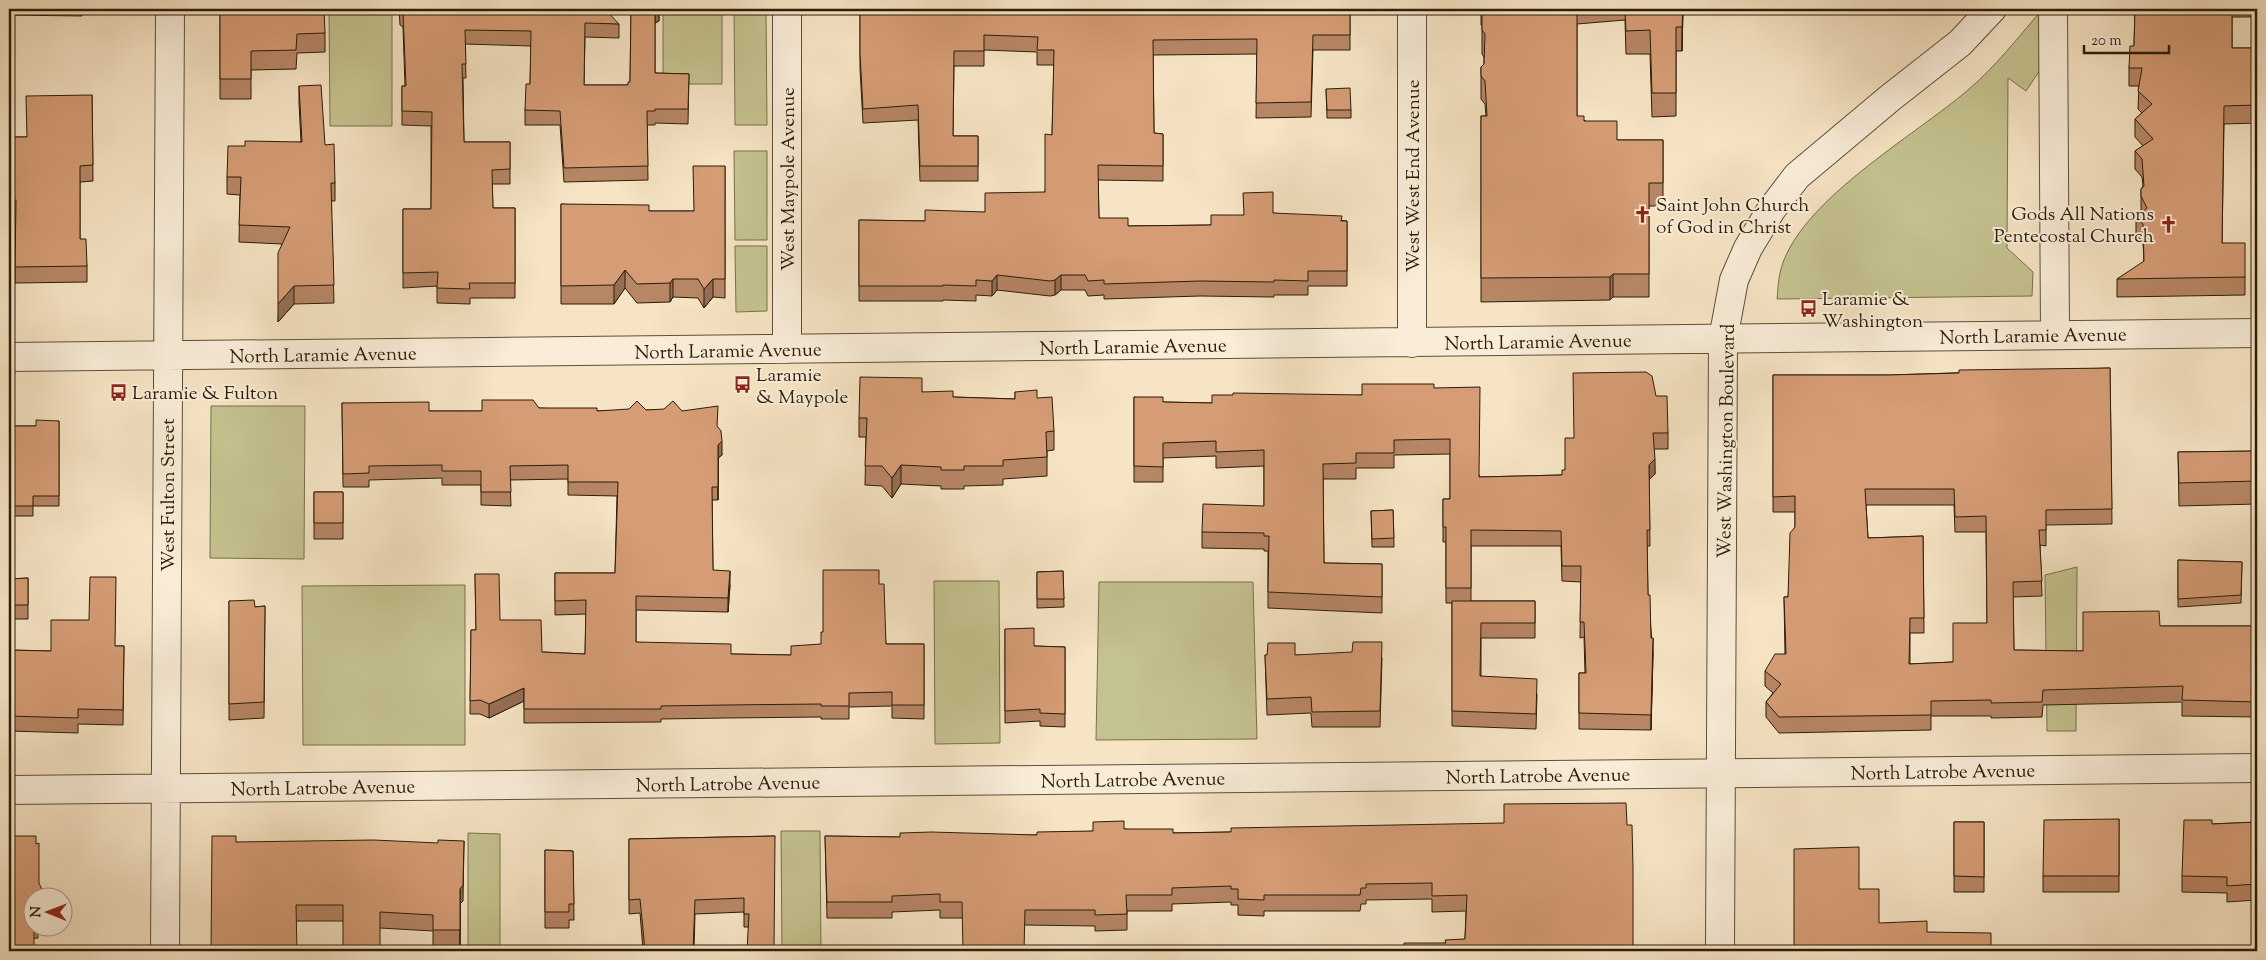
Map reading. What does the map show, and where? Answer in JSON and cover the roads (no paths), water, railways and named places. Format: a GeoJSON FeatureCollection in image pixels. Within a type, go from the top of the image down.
{"type":"FeatureCollection","features":[{"type":"Feature","properties":{"kind":"street","name":"West Fulton Street"},"geometry":{"type":"LineString","coordinates":[[165,951],[170,9]]}},
{"type":"Feature","properties":{"kind":"street","name":"West Maypole Avenue"},"geometry":{"type":"LineString","coordinates":[[787,9],[787,349]]}},
{"type":"Feature","properties":{"kind":"street","name":"West West End Avenue"},"geometry":{"type":"LineString","coordinates":[[1412,9],[1412,342]]}},
{"type":"Feature","properties":{"kind":"street","name":"West Washington Boulevard"},"geometry":{"type":"LineString","coordinates":[[1720,951],[1723,339],[1734,280],[1748,248],[1771,210],[1797,176],[1890,98],[1960,43],[1992,9]]}},
{"type":"Feature","properties":{"kind":"street"},"geometry":{"type":"LineString","coordinates":[[2053,9],[2055,334]]}},
{"type":"Feature","properties":{"kind":"street","name":"North Laramie Avenue"},"geometry":{"type":"LineString","coordinates":[[9,357],[2257,333]]}},
{"type":"Feature","properties":{"kind":"street","name":"North Latrobe Avenue"},"geometry":{"type":"LineString","coordinates":[[9,790],[2257,768]]}},
{"type":"Feature","properties":{"kind":"place","name":"Saint John Church of God in Christ"},"geometry":{"type":"Point","coordinates":[1642,215]}},
{"type":"Feature","properties":{"kind":"place","name":"Gods All Nations Pentecostal Church"},"geometry":{"type":"Point","coordinates":[2168,224]}},
{"type":"Feature","properties":{"kind":"place","name":"Laramie & Washington"},"geometry":{"type":"Point","coordinates":[1808,309]}},
{"type":"Feature","properties":{"kind":"place","name":"Laramie & Maypole"},"geometry":{"type":"Point","coordinates":[742,385]}},
{"type":"Feature","properties":{"kind":"place","name":"Laramie & Fulton"},"geometry":{"type":"Point","coordinates":[118,392]}}]}
